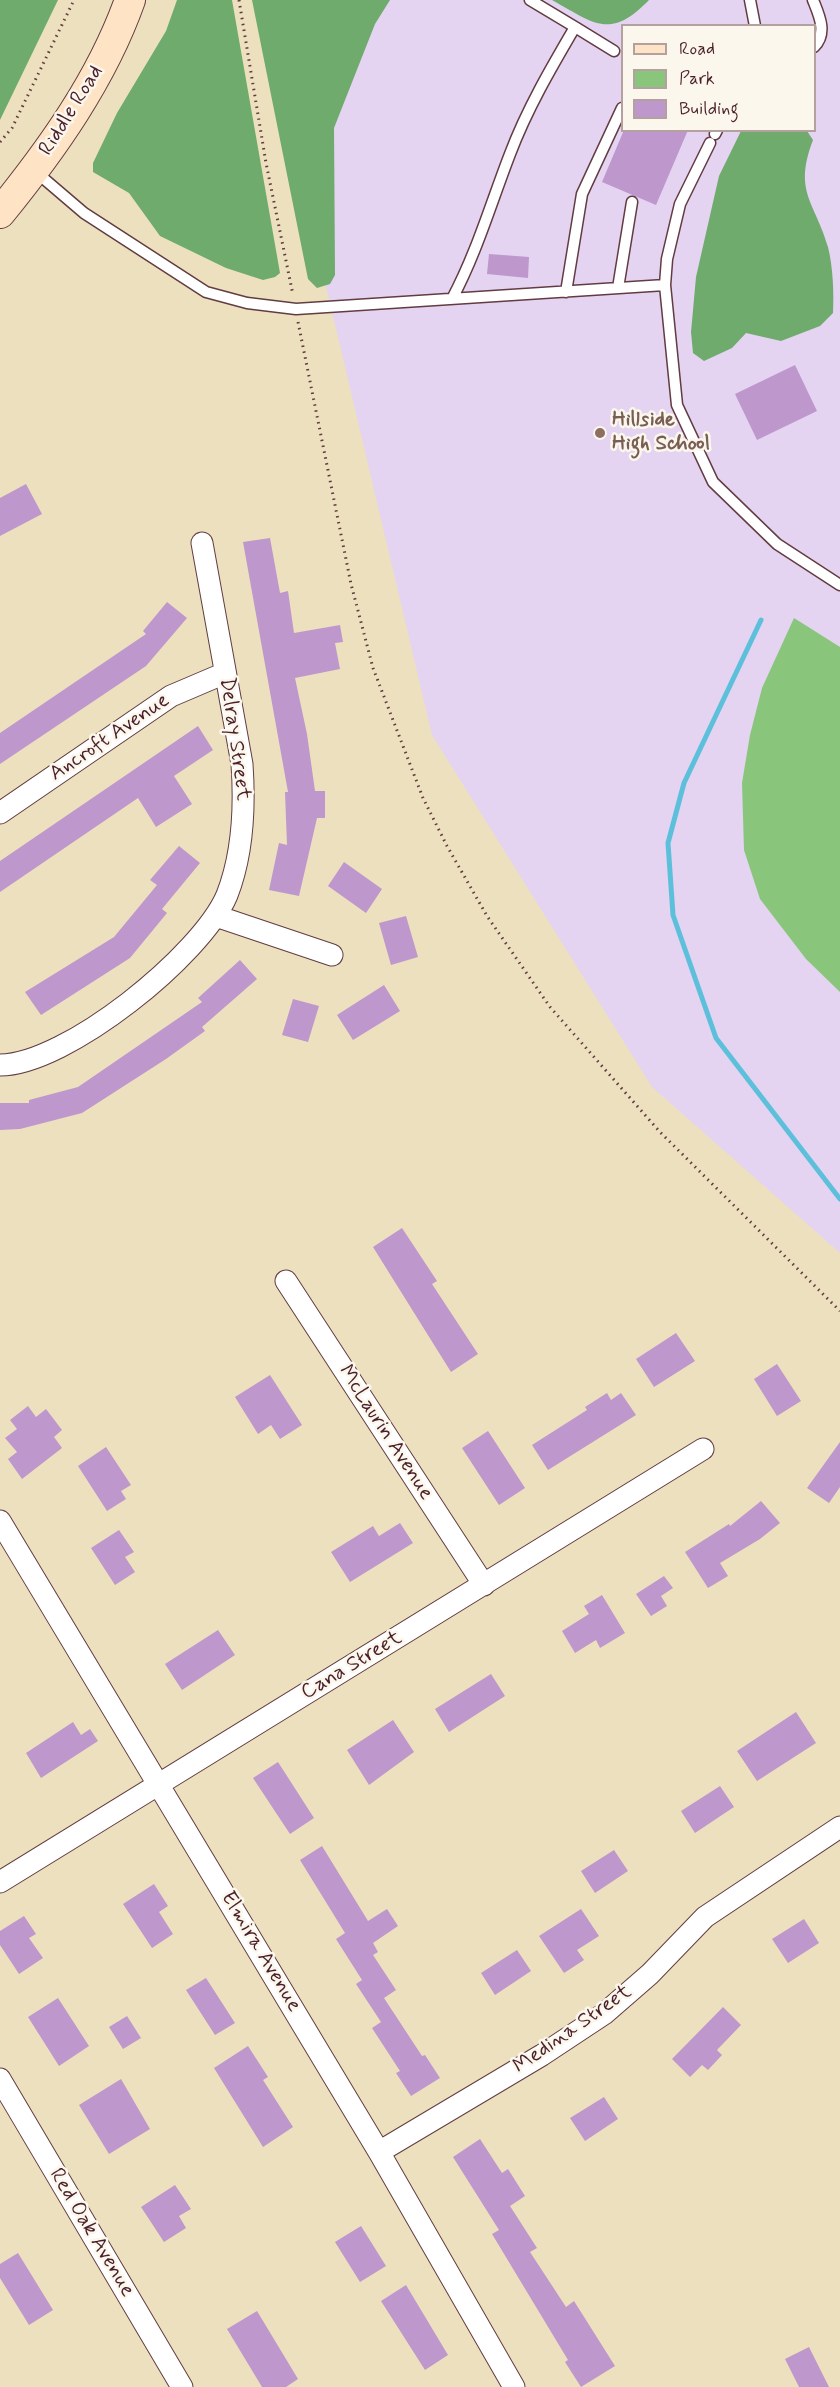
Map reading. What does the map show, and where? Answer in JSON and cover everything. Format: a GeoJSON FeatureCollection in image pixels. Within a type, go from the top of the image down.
{"type":"FeatureCollection","features":[{"type":"Feature","properties":{"kind":"main road","name":"Riddle Road"},"geometry":{"type":"LineString","coordinates":[[0,213],[33,170],[85,94],[102,63],[130,0]]}},
{"type":"Feature","properties":{"kind":"street","name":"Delray Street"},"geometry":{"type":"LineString","coordinates":[[0,1065],[28,1060],[54,1051],[137,994],[177,961],[216,916],[234,870],[244,800],[242,764],[202,543]]}},
{"type":"Feature","properties":{"kind":"street","name":"Ancroft Avenue"},"geometry":{"type":"LineString","coordinates":[[0,813],[171,696],[225,673]]}},
{"type":"Feature","properties":{"kind":"street"},"geometry":{"type":"LineString","coordinates":[[216,916],[332,955]]}},
{"type":"Feature","properties":{"kind":"street","name":"McLaurin Avenue"},"geometry":{"type":"LineString","coordinates":[[286,1281],[484,1585]]}},
{"type":"Feature","properties":{"kind":"street","name":"Cana Street"},"geometry":{"type":"LineString","coordinates":[[0,1882],[703,1449]]}},
{"type":"Feature","properties":{"kind":"street","name":"Elmira Avenue"},"geometry":{"type":"LineString","coordinates":[[0,1521],[379,2152],[514,2387]]}},
{"type":"Feature","properties":{"kind":"street","name":"Medina Street"},"geometry":{"type":"LineString","coordinates":[[379,2152],[542,2055],[604,2014],[650,1974],[705,1917],[840,1827]]}},
{"type":"Feature","properties":{"kind":"street","name":"Red Oak Avenue"},"geometry":{"type":"LineString","coordinates":[[0,2079],[182,2387]]}},
{"type":"Feature","properties":{"kind":"lane"},"geometry":{"type":"LineString","coordinates":[[530,0],[614,51]]}},
{"type":"Feature","properties":{"kind":"lane"},"geometry":{"type":"LineString","coordinates":[[750,0],[755,24]]}},
{"type":"Feature","properties":{"kind":"lane"},"geometry":{"type":"LineString","coordinates":[[813,0],[822,26],[819,42],[816,45]]}},
{"type":"Feature","properties":{"kind":"lane"},"geometry":{"type":"LineString","coordinates":[[452,299],[476,249],[515,142],[540,88],[575,27]]}},
{"type":"Feature","properties":{"kind":"lane"},"geometry":{"type":"LineString","coordinates":[[566,292],[582,194],[621,110]]}},
{"type":"Feature","properties":{"kind":"lane"},"geometry":{"type":"LineString","coordinates":[[714,136],[680,204],[667,259],[664,285],[677,405],[713,482],[777,544],[840,585]]}},
{"type":"Feature","properties":{"kind":"lane"},"geometry":{"type":"LineString","coordinates":[[33,170],[84,213],[206,292],[247,303],[296,309],[664,285]]}},
{"type":"Feature","properties":{"kind":"lane"},"geometry":{"type":"LineString","coordinates":[[618,288],[632,202]]}},
{"type":"Feature","properties":{"kind":"path"},"geometry":{"type":"LineString","coordinates":[[0,142],[12,128],[74,0]]}},
{"type":"Feature","properties":{"kind":"path"},"geometry":{"type":"LineString","coordinates":[[240,0],[266,163],[351,584],[373,668],[423,798],[486,916],[550,1007],[660,1132],[840,1311]]}},
{"type":"Feature","properties":{"kind":"shaded area","name":"Hillside High School"},"geometry":{"type":"Polygon","coordinates":[[[360,0],[840,0],[840,1253],[652,1087],[432,735],[277,79],[360,0]]]}},
{"type":"Feature","properties":{"kind":"green space"},"geometry":{"type":"Polygon","coordinates":[[[0,0],[58,0],[0,120],[0,0]]]}},
{"type":"Feature","properties":{"kind":"green space"},"geometry":{"type":"Polygon","coordinates":[[[177,0],[232,0],[280,273],[275,277],[263,280],[226,268],[160,236],[129,193],[93,172],[93,163],[117,113],[166,31],[177,0]]]}},
{"type":"Feature","properties":{"kind":"green space"},"geometry":{"type":"Polygon","coordinates":[[[252,0],[390,0],[375,24],[334,128],[335,275],[330,284],[317,288],[308,279],[252,0]]]}},
{"type":"Feature","properties":{"kind":"green space"},"geometry":{"type":"Polygon","coordinates":[[[552,0],[649,0],[623,20],[613,24],[602,24],[580,16],[552,0]]]}},
{"type":"Feature","properties":{"kind":"green space"},"geometry":{"type":"Polygon","coordinates":[[[741,132],[808,132],[813,140],[807,158],[806,185],[830,255],[833,313],[820,326],[781,341],[746,333],[732,348],[704,361],[693,353],[691,332],[696,277],[719,176],[741,132]]]}},
{"type":"Feature","properties":{"kind":"green space"},"geometry":{"type":"Polygon","coordinates":[[[794,618],[840,647],[840,992],[806,959],[760,899],[744,850],[742,783],[750,735],[762,688],[794,618]]]}},
{"type":"Feature","properties":{"kind":"building"},"geometry":{"type":"Polygon","coordinates":[[[623,132],[687,132],[656,205],[602,182],[623,132]]]}},
{"type":"Feature","properties":{"kind":"building"},"geometry":{"type":"Polygon","coordinates":[[[489,254],[529,257],[528,278],[487,274],[489,254]]]}},
{"type":"Feature","properties":{"kind":"building"},"geometry":{"type":"Polygon","coordinates":[[[795,365],[817,411],[757,440],[735,394],[795,365]]]}},
{"type":"Feature","properties":{"kind":"building"},"geometry":{"type":"Polygon","coordinates":[[[26,484],[42,514],[0,536],[0,498],[26,484]]]}},
{"type":"Feature","properties":{"kind":"building"},"geometry":{"type":"Polygon","coordinates":[[[270,538],[280,593],[288,591],[294,633],[340,625],[343,642],[335,643],[340,669],[295,678],[307,734],[315,791],[325,791],[325,818],[317,818],[299,896],[269,890],[279,843],[287,845],[285,792],[288,792],[243,542],[270,538]]]}},
{"type":"Feature","properties":{"kind":"building"},"geometry":{"type":"Polygon","coordinates":[[[167,602],[187,618],[146,666],[0,764],[0,733],[146,634],[143,631],[167,602]]]}},
{"type":"Feature","properties":{"kind":"building"},"geometry":{"type":"Polygon","coordinates":[[[198,726],[213,750],[174,776],[192,804],[156,827],[138,798],[0,892],[0,861],[198,726]]]}},
{"type":"Feature","properties":{"kind":"building"},"geometry":{"type":"Polygon","coordinates":[[[179,846],[200,863],[162,909],[167,913],[130,958],[41,1015],[25,992],[114,937],[157,885],[150,880],[179,846]]]}},
{"type":"Feature","properties":{"kind":"building"},"geometry":{"type":"Polygon","coordinates":[[[344,862],[382,889],[366,913],[328,886],[344,862]]]}},
{"type":"Feature","properties":{"kind":"building"},"geometry":{"type":"Polygon","coordinates":[[[406,916],[418,957],[391,965],[379,923],[406,916]]]}},
{"type":"Feature","properties":{"kind":"building"},"geometry":{"type":"Polygon","coordinates":[[[240,960],[257,979],[202,1027],[205,1031],[166,1059],[82,1113],[20,1129],[0,1130],[0,1103],[29,1103],[29,1100],[78,1087],[202,1002],[198,998],[240,960]]]}},
{"type":"Feature","properties":{"kind":"building"},"geometry":{"type":"Polygon","coordinates":[[[384,985],[400,1011],[353,1040],[337,1015],[384,985]]]}},
{"type":"Feature","properties":{"kind":"building"},"geometry":{"type":"Polygon","coordinates":[[[293,999],[319,1006],[308,1042],[282,1035],[293,999]]]}},
{"type":"Feature","properties":{"kind":"building"},"geometry":{"type":"Polygon","coordinates":[[[402,1228],[437,1281],[432,1284],[478,1354],[451,1372],[373,1247],[402,1228]]]}},
{"type":"Feature","properties":{"kind":"building"},"geometry":{"type":"Polygon","coordinates":[[[676,1333],[695,1361],[654,1387],[636,1359],[676,1333]]]}},
{"type":"Feature","properties":{"kind":"building"},"geometry":{"type":"Polygon","coordinates":[[[777,1364],[801,1401],[777,1416],[754,1379],[777,1364]]]}},
{"type":"Feature","properties":{"kind":"building"},"geometry":{"type":"Polygon","coordinates":[[[270,1375],[302,1425],[280,1439],[271,1425],[258,1434],[235,1397],[270,1375]]]}},
{"type":"Feature","properties":{"kind":"building"},"geometry":{"type":"Polygon","coordinates":[[[607,1393],[611,1400],[621,1393],[636,1415],[548,1470],[532,1445],[587,1410],[585,1407],[607,1393]]]}},
{"type":"Feature","properties":{"kind":"building"},"geometry":{"type":"Polygon","coordinates":[[[28,1406],[36,1417],[46,1409],[62,1430],[54,1437],[62,1448],[22,1479],[8,1459],[17,1452],[5,1438],[17,1429],[10,1420],[28,1406]]]}},
{"type":"Feature","properties":{"kind":"building"},"geometry":{"type":"Polygon","coordinates":[[[488,1431],[525,1488],[499,1505],[462,1448],[488,1431]]]}},
{"type":"Feature","properties":{"kind":"building"},"geometry":{"type":"Polygon","coordinates":[[[840,1442],[840,1487],[829,1503],[807,1488],[840,1442]]]}},
{"type":"Feature","properties":{"kind":"building"},"geometry":{"type":"Polygon","coordinates":[[[106,1447],[131,1485],[121,1491],[126,1499],[107,1511],[78,1466],[106,1447]]]}},
{"type":"Feature","properties":{"kind":"building"},"geometry":{"type":"Polygon","coordinates":[[[761,1501],[780,1523],[760,1539],[720,1563],[728,1576],[708,1588],[685,1552],[729,1524],[730,1526],[761,1501]]]}},
{"type":"Feature","properties":{"kind":"building"},"geometry":{"type":"Polygon","coordinates":[[[400,1523],[413,1543],[350,1582],[331,1552],[373,1526],[379,1536],[400,1523]]]}},
{"type":"Feature","properties":{"kind":"building"},"geometry":{"type":"Polygon","coordinates":[[[119,1530],[134,1552],[125,1557],[135,1572],[115,1585],[91,1548],[119,1530]]]}},
{"type":"Feature","properties":{"kind":"building"},"geometry":{"type":"Polygon","coordinates":[[[664,1576],[673,1588],[661,1596],[667,1606],[651,1616],[636,1594],[664,1576]]]}},
{"type":"Feature","properties":{"kind":"building"},"geometry":{"type":"Polygon","coordinates":[[[602,1595],[625,1633],[600,1648],[596,1640],[575,1653],[562,1631],[589,1614],[584,1606],[602,1595]]]}},
{"type":"Feature","properties":{"kind":"building"},"geometry":{"type":"Polygon","coordinates":[[[218,1630],[235,1655],[182,1690],[165,1664],[218,1630]]]}},
{"type":"Feature","properties":{"kind":"building"},"geometry":{"type":"Polygon","coordinates":[[[491,1674],[505,1696],[449,1732],[435,1709],[491,1674]]]}},
{"type":"Feature","properties":{"kind":"building"},"geometry":{"type":"Polygon","coordinates":[[[796,1712],[816,1743],[757,1781],[737,1751],[796,1712]]]}},
{"type":"Feature","properties":{"kind":"building"},"geometry":{"type":"Polygon","coordinates":[[[393,1720],[414,1752],[369,1785],[347,1750],[393,1720]]]}},
{"type":"Feature","properties":{"kind":"building"},"geometry":{"type":"Polygon","coordinates":[[[73,1722],[81,1735],[90,1729],[98,1741],[41,1778],[26,1753],[73,1722]]]}},
{"type":"Feature","properties":{"kind":"building"},"geometry":{"type":"Polygon","coordinates":[[[278,1762],[314,1818],[290,1834],[253,1778],[278,1762]]]}},
{"type":"Feature","properties":{"kind":"building"},"geometry":{"type":"Polygon","coordinates":[[[720,1786],[734,1807],[695,1833],[681,1811],[720,1786]]]}},
{"type":"Feature","properties":{"kind":"building"},"geometry":{"type":"Polygon","coordinates":[[[322,1846],[368,1921],[387,1909],[398,1926],[373,1943],[378,1952],[373,1955],[396,1990],[384,1998],[422,2056],[425,2055],[440,2078],[411,2096],[396,2073],[400,2071],[372,2028],[381,2022],[356,1984],[362,1980],[336,1939],[345,1933],[300,1860],[322,1846]]]}},
{"type":"Feature","properties":{"kind":"building"},"geometry":{"type":"Polygon","coordinates":[[[614,1850],[628,1871],[595,1893],[581,1871],[614,1850]]]}},
{"type":"Feature","properties":{"kind":"building"},"geometry":{"type":"Polygon","coordinates":[[[154,1884],[168,1906],[159,1912],[173,1934],[152,1948],[123,1904],[154,1884]]]}},
{"type":"Feature","properties":{"kind":"building"},"geometry":{"type":"Polygon","coordinates":[[[581,1909],[599,1936],[577,1950],[584,1960],[564,1973],[539,1936],[581,1909]]]}},
{"type":"Feature","properties":{"kind":"building"},"geometry":{"type":"Polygon","coordinates":[[[24,1916],[36,1934],[29,1938],[43,1958],[19,1974],[0,1945],[0,1931],[24,1916]]]}},
{"type":"Feature","properties":{"kind":"building"},"geometry":{"type":"Polygon","coordinates":[[[804,1919],[819,1943],[788,1963],[772,1939],[804,1919]]]}},
{"type":"Feature","properties":{"kind":"building"},"geometry":{"type":"Polygon","coordinates":[[[517,1950],[531,1971],[495,1995],[481,1973],[517,1950]]]}},
{"type":"Feature","properties":{"kind":"building"},"geometry":{"type":"Polygon","coordinates":[[[206,1978],[235,2023],[215,2035],[186,1990],[206,1978]]]}},
{"type":"Feature","properties":{"kind":"building"},"geometry":{"type":"Polygon","coordinates":[[[58,1998],[89,2046],[59,2066],[28,2017],[58,1998]]]}},
{"type":"Feature","properties":{"kind":"building"},"geometry":{"type":"Polygon","coordinates":[[[723,2007],[741,2025],[717,2050],[722,2055],[708,2070],[702,2065],[690,2077],[672,2059],[723,2007]]]}},
{"type":"Feature","properties":{"kind":"building"},"geometry":{"type":"Polygon","coordinates":[[[127,2016],[141,2038],[123,2049],[109,2027],[127,2016]]]}},
{"type":"Feature","properties":{"kind":"building"},"geometry":{"type":"Polygon","coordinates":[[[248,2046],[268,2077],[263,2080],[293,2127],[263,2147],[214,2068],[248,2046]]]}},
{"type":"Feature","properties":{"kind":"building"},"geometry":{"type":"Polygon","coordinates":[[[121,2079],[150,2129],[109,2154],[79,2105],[121,2079]]]}},
{"type":"Feature","properties":{"kind":"building"},"geometry":{"type":"Polygon","coordinates":[[[604,2097],[618,2119],[585,2141],[570,2118],[604,2097]]]}},
{"type":"Feature","properties":{"kind":"building"},"geometry":{"type":"Polygon","coordinates":[[[480,2139],[502,2173],[508,2169],[525,2196],[510,2206],[537,2248],[530,2252],[566,2307],[574,2301],[615,2366],[581,2387],[565,2362],[568,2360],[492,2234],[499,2230],[453,2157],[480,2139]]]}},
{"type":"Feature","properties":{"kind":"building"},"geometry":{"type":"Polygon","coordinates":[[[175,2185],[191,2209],[179,2216],[186,2228],[164,2242],[141,2207],[175,2185]]]}},
{"type":"Feature","properties":{"kind":"building"},"geometry":{"type":"Polygon","coordinates":[[[361,2226],[386,2266],[360,2282],[335,2242],[361,2226]]]}},
{"type":"Feature","properties":{"kind":"building"},"geometry":{"type":"Polygon","coordinates":[[[18,2253],[53,2310],[29,2325],[0,2278],[0,2264],[18,2253]]]}},
{"type":"Feature","properties":{"kind":"building"},"geometry":{"type":"Polygon","coordinates":[[[406,2285],[448,2355],[425,2370],[381,2301],[406,2285]]]}},
{"type":"Feature","properties":{"kind":"building"},"geometry":{"type":"Polygon","coordinates":[[[257,2311],[298,2379],[286,2387],[262,2387],[227,2329],[257,2311]]]}},
{"type":"Feature","properties":{"kind":"building"},"geometry":{"type":"Polygon","coordinates":[[[809,2347],[829,2387],[799,2387],[785,2359],[809,2347]]]}},
{"type":"Feature","properties":{"kind":"waterway"},"geometry":{"type":"LineString","coordinates":[[761,620],[684,783],[668,843],[673,915],[716,1038],[840,1199]]}},
{"type":"Feature","properties":{"kind":"place","name":"Hillside High School"},"geometry":{"type":"Point","coordinates":[600,433]}}]}
